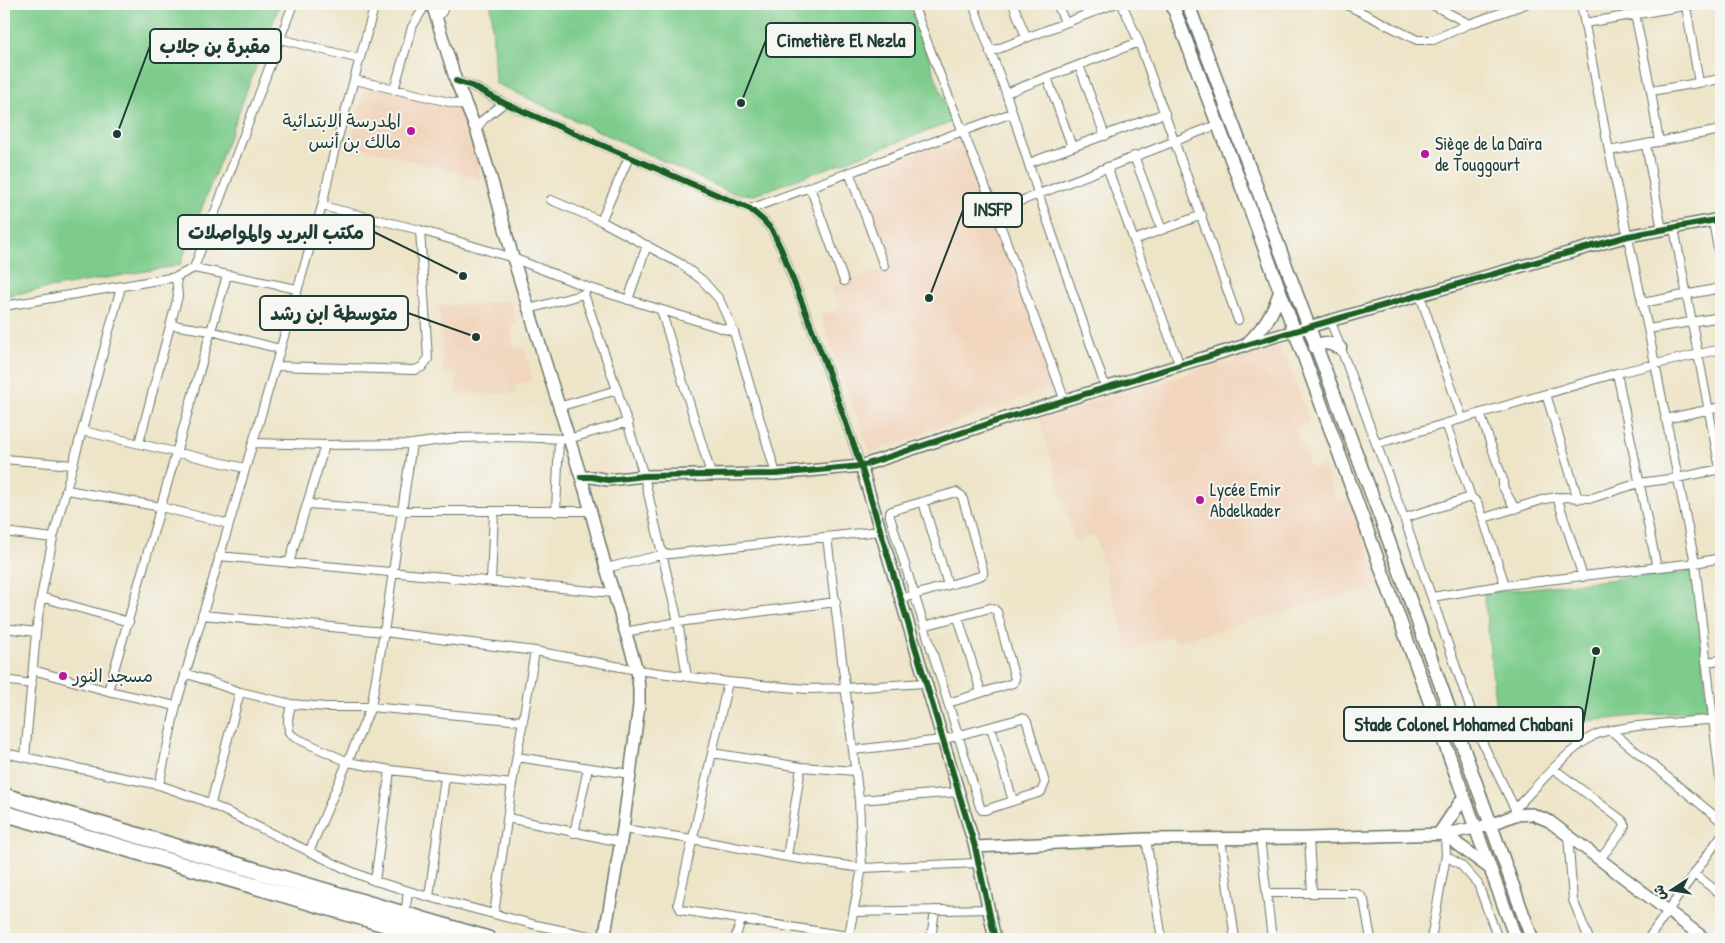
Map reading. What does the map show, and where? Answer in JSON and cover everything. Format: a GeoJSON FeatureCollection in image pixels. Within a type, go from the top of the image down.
{"type":"FeatureCollection","features":[{"type":"Feature","properties":{"kind":"highway"},"geometry":{"type":"LineString","coordinates":[[4,796],[404,922],[436,939]]}},
{"type":"Feature","properties":{"kind":"highway"},"geometry":{"type":"LineString","coordinates":[[4,813],[404,922],[488,939]]}},
{"type":"Feature","properties":{"kind":"main road"},"geometry":{"type":"LineString","coordinates":[[1172,4],[1219,124],[1516,939]]}},
{"type":"Feature","properties":{"kind":"main road"},"geometry":{"type":"LineString","coordinates":[[1188,4],[1382,522],[1532,939]]}},
{"type":"Feature","properties":{"kind":"main road"},"geometry":{"type":"LineString","coordinates":[[1246,345],[1267,323],[1280,292]]}},
{"type":"Feature","properties":{"kind":"main road"},"geometry":{"type":"LineString","coordinates":[[1315,347],[1326,343],[1340,348]]}},
{"type":"Feature","properties":{"kind":"main road"},"geometry":{"type":"LineString","coordinates":[[1464,797],[1444,834],[1490,868]]}},
{"type":"Feature","properties":{"kind":"street"},"geometry":{"type":"LineString","coordinates":[[194,268],[293,4]]}},
{"type":"Feature","properties":{"kind":"street"},"geometry":{"type":"LineString","coordinates":[[159,785],[185,673],[322,206],[334,152],[375,4]]}},
{"type":"Feature","properties":{"kind":"street"},"geometry":{"type":"LineString","coordinates":[[394,90],[412,27],[426,4]]}},
{"type":"Feature","properties":{"kind":"street"},"geometry":{"type":"LineString","coordinates":[[4,753],[159,785],[211,803],[309,852],[375,881],[536,925],[602,936],[623,829],[638,704],[637,670],[613,593],[581,477],[564,439],[558,407],[476,128],[456,81],[432,4]]}},
{"type":"Feature","properties":{"kind":"street"},"geometry":{"type":"LineString","coordinates":[[436,19],[442,12],[444,4]]}},
{"type":"Feature","properties":{"kind":"street"},"geometry":{"type":"LineString","coordinates":[[913,4],[933,59],[964,130],[995,211],[1065,402]]}},
{"type":"Feature","properties":{"kind":"street"},"geometry":{"type":"LineString","coordinates":[[973,4],[1006,93],[1038,193],[1106,389]]}},
{"type":"Feature","properties":{"kind":"street"},"geometry":{"type":"LineString","coordinates":[[1013,4],[1026,37]]}},
{"type":"Feature","properties":{"kind":"street"},"geometry":{"type":"LineString","coordinates":[[1057,4],[1065,22]]}},
{"type":"Feature","properties":{"kind":"street"},"geometry":{"type":"LineString","coordinates":[[990,52],[1114,4]]}},
{"type":"Feature","properties":{"kind":"street"},"geometry":{"type":"LineString","coordinates":[[1122,4],[1140,42],[1176,140],[1238,320]]}},
{"type":"Feature","properties":{"kind":"street"},"geometry":{"type":"LineString","coordinates":[[1345,4],[1417,40],[1433,40],[1469,24],[1526,4]]}},
{"type":"Feature","properties":{"kind":"street"},"geometry":{"type":"LineString","coordinates":[[1431,4],[1469,24]]}},
{"type":"Feature","properties":{"kind":"street"},"geometry":{"type":"LineString","coordinates":[[1446,12],[1450,4]]}},
{"type":"Feature","properties":{"kind":"street"},"geometry":{"type":"LineString","coordinates":[[1581,4],[1609,151],[1648,329],[1695,563],[1706,662],[1717,719],[1721,788]]}},
{"type":"Feature","properties":{"kind":"street"},"geometry":{"type":"LineString","coordinates":[[1585,23],[1696,4]]}},
{"type":"Feature","properties":{"kind":"street"},"geometry":{"type":"LineString","coordinates":[[1686,6],[1699,83]]}},
{"type":"Feature","properties":{"kind":"street"},"geometry":{"type":"LineString","coordinates":[[1635,14],[1651,91],[1659,142]]}},
{"type":"Feature","properties":{"kind":"street"},"geometry":{"type":"LineString","coordinates":[[280,39],[360,59]]}},
{"type":"Feature","properties":{"kind":"street"},"geometry":{"type":"LineString","coordinates":[[1006,93],[1140,42]]}},
{"type":"Feature","properties":{"kind":"street"},"geometry":{"type":"LineString","coordinates":[[1079,65],[1105,136]]}},
{"type":"Feature","properties":{"kind":"street"},"geometry":{"type":"LineString","coordinates":[[1047,77],[1072,147]]}},
{"type":"Feature","properties":{"kind":"street"},"geometry":{"type":"LineString","coordinates":[[1651,91],[1721,79]]}},
{"type":"Feature","properties":{"kind":"street"},"geometry":{"type":"LineString","coordinates":[[354,80],[466,106]]}},
{"type":"Feature","properties":{"kind":"street"},"geometry":{"type":"LineString","coordinates":[[456,81],[472,86],[504,103],[750,209],[772,230],[824,360],[861,466],[975,847],[995,939]]}},
{"type":"Feature","properties":{"kind":"street"},"geometry":{"type":"LineString","coordinates":[[476,128],[504,103]]}},
{"type":"Feature","properties":{"kind":"street"},"geometry":{"type":"LineString","coordinates":[[750,209],[1012,113]]}},
{"type":"Feature","properties":{"kind":"street"},"geometry":{"type":"LineString","coordinates":[[1029,163],[1165,114]]}},
{"type":"Feature","properties":{"kind":"street"},"geometry":{"type":"LineString","coordinates":[[995,211],[1219,124]]}},
{"type":"Feature","properties":{"kind":"street"},"geometry":{"type":"LineString","coordinates":[[1609,151],[1721,130]]}},
{"type":"Feature","properties":{"kind":"street"},"geometry":{"type":"LineString","coordinates":[[1646,145],[1662,230]]}},
{"type":"Feature","properties":{"kind":"street"},"geometry":{"type":"LineString","coordinates":[[1134,156],[1162,230]]}},
{"type":"Feature","properties":{"kind":"street"},"geometry":{"type":"LineString","coordinates":[[601,221],[629,157]]}},
{"type":"Feature","properties":{"kind":"street"},"geometry":{"type":"LineString","coordinates":[[1107,167],[1180,366]]}},
{"type":"Feature","properties":{"kind":"street"},"geometry":{"type":"LineString","coordinates":[[849,172],[884,266]]}},
{"type":"Feature","properties":{"kind":"street"},"geometry":{"type":"LineString","coordinates":[[810,186],[844,280]]}},
{"type":"Feature","properties":{"kind":"street"},"geometry":{"type":"LineString","coordinates":[[551,200],[601,221],[681,264],[702,280],[719,299],[734,332],[776,474]]}},
{"type":"Feature","properties":{"kind":"street"},"geometry":{"type":"LineString","coordinates":[[322,206],[420,230],[513,258],[586,291],[628,300],[734,332]]}},
{"type":"Feature","properties":{"kind":"street"},"geometry":{"type":"LineString","coordinates":[[1134,240],[1202,215]]}},
{"type":"Feature","properties":{"kind":"street"},"geometry":{"type":"LineString","coordinates":[[581,477],[608,480],[644,476],[776,474],[861,466],[942,438],[1065,402],[1246,345],[1628,236],[1717,220],[1721,263]]}},
{"type":"Feature","properties":{"kind":"street"},"geometry":{"type":"LineString","coordinates":[[1484,518],[1557,497],[1592,498],[1639,483],[1677,478],[1720,469],[1674,228]]}},
{"type":"Feature","properties":{"kind":"street"},"geometry":{"type":"LineString","coordinates":[[274,366],[415,370],[422,366],[428,359],[420,230]]}},
{"type":"Feature","properties":{"kind":"street"},"geometry":{"type":"LineString","coordinates":[[628,300],[647,245]]}},
{"type":"Feature","properties":{"kind":"street"},"geometry":{"type":"LineString","coordinates":[[4,306],[176,277],[194,268],[298,289]]}},
{"type":"Feature","properties":{"kind":"street"},"geometry":{"type":"LineString","coordinates":[[108,691],[227,275]]}},
{"type":"Feature","properties":{"kind":"street"},"geometry":{"type":"LineString","coordinates":[[139,443],[172,325],[178,296],[176,277]]}},
{"type":"Feature","properties":{"kind":"street"},"geometry":{"type":"LineString","coordinates":[[24,757],[36,632],[53,538],[122,287]]}},
{"type":"Feature","properties":{"kind":"street"},"geometry":{"type":"LineString","coordinates":[[1642,303],[1721,288]]}},
{"type":"Feature","properties":{"kind":"street"},"geometry":{"type":"LineString","coordinates":[[529,309],[586,291]]}},
{"type":"Feature","properties":{"kind":"street"},"geometry":{"type":"LineString","coordinates":[[586,291],[644,476],[678,622],[686,677]]}},
{"type":"Feature","properties":{"kind":"street"},"geometry":{"type":"LineString","coordinates":[[1420,295],[1462,418]]}},
{"type":"Feature","properties":{"kind":"street"},"geometry":{"type":"LineString","coordinates":[[661,310],[711,474]]}},
{"type":"Feature","properties":{"kind":"street"},"geometry":{"type":"LineString","coordinates":[[1648,329],[1721,317]]}},
{"type":"Feature","properties":{"kind":"street"},"geometry":{"type":"LineString","coordinates":[[1331,322],[1404,518],[1482,742],[1515,812]]}},
{"type":"Feature","properties":{"kind":"street"},"geometry":{"type":"LineString","coordinates":[[172,325],[210,331],[280,350]]}},
{"type":"Feature","properties":{"kind":"street"},"geometry":{"type":"LineString","coordinates":[[1376,444],[1617,372],[1721,349]]}},
{"type":"Feature","properties":{"kind":"street"},"geometry":{"type":"LineString","coordinates":[[1617,372],[1657,568]]}},
{"type":"Feature","properties":{"kind":"street"},"geometry":{"type":"LineString","coordinates":[[558,407],[617,390]]}},
{"type":"Feature","properties":{"kind":"street"},"geometry":{"type":"LineString","coordinates":[[1546,394],[1578,499]]}},
{"type":"Feature","properties":{"kind":"street"},"geometry":{"type":"LineString","coordinates":[[1665,419],[1721,407]]}},
{"type":"Feature","properties":{"kind":"street"},"geometry":{"type":"LineString","coordinates":[[1480,413],[1502,480],[1502,487],[1515,508]]}},
{"type":"Feature","properties":{"kind":"street"},"geometry":{"type":"LineString","coordinates":[[253,442],[412,444],[457,438],[513,437],[564,439],[628,422]]}},
{"type":"Feature","properties":{"kind":"street"},"geometry":{"type":"LineString","coordinates":[[1446,423],[1471,497],[1477,502],[1484,518],[1505,585]]}},
{"type":"Feature","properties":{"kind":"street"},"geometry":{"type":"LineString","coordinates":[[82,431],[245,468]]}},
{"type":"Feature","properties":{"kind":"street"},"geometry":{"type":"LineString","coordinates":[[556,512],[564,439]]}},
{"type":"Feature","properties":{"kind":"street"},"geometry":{"type":"LineString","coordinates":[[289,563],[325,444]]}},
{"type":"Feature","properties":{"kind":"street"},"geometry":{"type":"LineString","coordinates":[[309,852],[372,707],[412,444]]}},
{"type":"Feature","properties":{"kind":"street"},"geometry":{"type":"LineString","coordinates":[[4,459],[73,465]]}},
{"type":"Feature","properties":{"kind":"street"},"geometry":{"type":"LineString","coordinates":[[585,490],[595,488],[608,480]]}},
{"type":"Feature","properties":{"kind":"street"},"geometry":{"type":"LineString","coordinates":[[67,490],[161,507],[229,524]]}},
{"type":"Feature","properties":{"kind":"street"},"geometry":{"type":"LineString","coordinates":[[854,750],[942,740],[958,736],[991,727],[1022,718],[1027,722],[1045,783],[1044,788],[1041,792],[982,810],[958,736],[948,703],[914,594],[890,517],[890,512],[956,492],[962,496],[983,574],[914,594],[900,599]]}},
{"type":"Feature","properties":{"kind":"street"},"geometry":{"type":"LineString","coordinates":[[1404,518],[1471,497]]}},
{"type":"Feature","properties":{"kind":"street"},"geometry":{"type":"LineString","coordinates":[[1557,497],[1583,577]]}},
{"type":"Feature","properties":{"kind":"street"},"geometry":{"type":"LineString","coordinates":[[923,502],[948,585]]}},
{"type":"Feature","properties":{"kind":"street"},"geometry":{"type":"LineString","coordinates":[[308,504],[402,511],[591,511]]}},
{"type":"Feature","properties":{"kind":"street"},"geometry":{"type":"LineString","coordinates":[[491,582],[494,512]]}},
{"type":"Feature","properties":{"kind":"street"},"geometry":{"type":"LineString","coordinates":[[606,568],[661,555],[880,531]]}},
{"type":"Feature","properties":{"kind":"street"},"geometry":{"type":"LineString","coordinates":[[4,532],[53,538]]}},
{"type":"Feature","properties":{"kind":"street"},"geometry":{"type":"LineString","coordinates":[[728,682],[678,908],[848,938],[862,868],[859,800],[827,537]]}},
{"type":"Feature","properties":{"kind":"street"},"geometry":{"type":"LineString","coordinates":[[220,556],[613,593]]}},
{"type":"Feature","properties":{"kind":"street"},"geometry":{"type":"LineString","coordinates":[[1432,597],[1505,585],[1657,568],[1721,558]]}},
{"type":"Feature","properties":{"kind":"street"},"geometry":{"type":"LineString","coordinates":[[41,597],[129,622]]}},
{"type":"Feature","properties":{"kind":"street"},"geometry":{"type":"LineString","coordinates":[[625,632],[678,622],[836,602]]}},
{"type":"Feature","properties":{"kind":"street"},"geometry":{"type":"LineString","coordinates":[[924,626],[990,608],[997,612],[1016,679],[1013,682],[948,703]]}},
{"type":"Feature","properties":{"kind":"street"},"geometry":{"type":"LineString","coordinates":[[202,615],[384,632],[535,651],[637,670],[728,682],[807,689],[925,683]]}},
{"type":"Feature","properties":{"kind":"street"},"geometry":{"type":"LineString","coordinates":[[958,617],[981,692]]}},
{"type":"Feature","properties":{"kind":"street"},"geometry":{"type":"LineString","coordinates":[[4,628],[36,632]]}},
{"type":"Feature","properties":{"kind":"street"},"geometry":{"type":"LineString","coordinates":[[494,914],[512,784],[535,651]]}},
{"type":"Feature","properties":{"kind":"street"},"geometry":{"type":"LineString","coordinates":[[1706,662],[1721,660]]}},
{"type":"Feature","properties":{"kind":"street"},"geometry":{"type":"LineString","coordinates":[[33,670],[108,691],[176,706]]}},
{"type":"Feature","properties":{"kind":"street"},"geometry":{"type":"LineString","coordinates":[[185,673],[240,692],[291,704],[372,707],[522,721]]}},
{"type":"Feature","properties":{"kind":"street"},"geometry":{"type":"LineString","coordinates":[[4,680],[32,684]]}},
{"type":"Feature","properties":{"kind":"street"},"geometry":{"type":"LineString","coordinates":[[211,803],[240,692]]}},
{"type":"Feature","properties":{"kind":"street"},"geometry":{"type":"LineString","coordinates":[[291,704],[288,719],[289,732],[294,737],[348,762],[390,770],[512,784]]}},
{"type":"Feature","properties":{"kind":"street"},"geometry":{"type":"LineString","coordinates":[[975,847],[1146,840],[1444,834],[1490,825],[1515,812],[1554,769],[1594,735],[1610,730],[1663,722],[1717,719]]}},
{"type":"Feature","properties":{"kind":"street"},"geometry":{"type":"LineString","coordinates":[[991,727],[1013,801]]}},
{"type":"Feature","properties":{"kind":"street"},"geometry":{"type":"LineString","coordinates":[[1610,730],[1721,821]]}},
{"type":"Feature","properties":{"kind":"street"},"geometry":{"type":"LineString","coordinates":[[712,753],[801,767],[856,771]]}},
{"type":"Feature","properties":{"kind":"street"},"geometry":{"type":"LineString","coordinates":[[517,758],[630,774]]}},
{"type":"Feature","properties":{"kind":"street"},"geometry":{"type":"LineString","coordinates":[[787,857],[801,767]]}},
{"type":"Feature","properties":{"kind":"street"},"geometry":{"type":"LineString","coordinates":[[574,833],[588,768]]}},
{"type":"Feature","properties":{"kind":"street"},"geometry":{"type":"LineString","coordinates":[[1554,769],[1623,821],[1625,825],[1623,830],[1600,860]]}},
{"type":"Feature","properties":{"kind":"street"},"geometry":{"type":"LineString","coordinates":[[375,881],[390,770]]}},
{"type":"Feature","properties":{"kind":"street"},"geometry":{"type":"LineString","coordinates":[[429,897],[445,776]]}},
{"type":"Feature","properties":{"kind":"street"},"geometry":{"type":"LineString","coordinates":[[859,800],[958,792]]}},
{"type":"Feature","properties":{"kind":"street"},"geometry":{"type":"LineString","coordinates":[[1515,812],[1532,814],[1549,820],[1705,939]]}},
{"type":"Feature","properties":{"kind":"street"},"geometry":{"type":"LineString","coordinates":[[508,818],[621,842]]}},
{"type":"Feature","properties":{"kind":"street"},"geometry":{"type":"LineString","coordinates":[[623,829],[862,868],[978,863]]}},
{"type":"Feature","properties":{"kind":"street"},"geometry":{"type":"LineString","coordinates":[[1431,939],[1446,856],[1444,834]]}},
{"type":"Feature","properties":{"kind":"street"},"geometry":{"type":"LineString","coordinates":[[1568,835],[1573,900],[1588,939]]}},
{"type":"Feature","properties":{"kind":"street"},"geometry":{"type":"LineString","coordinates":[[1648,939],[1721,836]]}},
{"type":"Feature","properties":{"kind":"street"},"geometry":{"type":"LineString","coordinates":[[1260,838],[1272,939]]}},
{"type":"Feature","properties":{"kind":"street"},"geometry":{"type":"LineString","coordinates":[[1309,838],[1312,892]]}},
{"type":"Feature","properties":{"kind":"street"},"geometry":{"type":"LineString","coordinates":[[1221,839],[1235,939]]}},
{"type":"Feature","properties":{"kind":"street"},"geometry":{"type":"LineString","coordinates":[[1146,840],[1162,939]]}},
{"type":"Feature","properties":{"kind":"street"},"geometry":{"type":"LineString","coordinates":[[1446,856],[1461,865],[1478,884],[1498,939]]}},
{"type":"Feature","properties":{"kind":"street"},"geometry":{"type":"LineString","coordinates":[[1694,874],[1721,894]]}},
{"type":"Feature","properties":{"kind":"street"},"geometry":{"type":"LineString","coordinates":[[404,922],[408,891]]}},
{"type":"Feature","properties":{"kind":"street"},"geometry":{"type":"LineString","coordinates":[[1266,893],[1312,892],[1354,893],[1360,895],[1364,900],[1371,939]]}},
{"type":"Feature","properties":{"kind":"street"},"geometry":{"type":"LineString","coordinates":[[854,912],[989,909]]}},
{"type":"Feature","properties":{"kind":"street"},"geometry":{"type":"LineString","coordinates":[[931,939],[935,910]]}},
{"type":"Feature","properties":{"kind":"street"},"geometry":{"type":"LineString","coordinates":[[735,939],[741,920]]}},
{"type":"Feature","properties":{"kind":"shaded area","name":"المدرسة الابتدائية مالك بن أنس"},"geometry":{"type":"Polygon","coordinates":[[[366,85],[460,108],[467,119],[481,179],[350,144],[366,85]]]}},
{"type":"Feature","properties":{"kind":"shaded area"},"geometry":{"type":"Polygon","coordinates":[[[964,135],[1055,386],[870,453],[820,315],[839,308],[832,288],[890,267],[856,175],[964,135]]]}},
{"type":"Feature","properties":{"kind":"shaded area"},"geometry":{"type":"Polygon","coordinates":[[[511,301],[516,323],[512,327],[513,347],[525,351],[533,380],[525,383],[515,383],[516,393],[456,394],[456,373],[443,374],[439,306],[511,301]]]}},
{"type":"Feature","properties":{"kind":"shaded area","name":"Lycée Emir Abdelkader"},"geometry":{"type":"Polygon","coordinates":[[[1279,347],[1283,360],[1288,359],[1309,423],[1296,428],[1311,470],[1324,466],[1337,503],[1349,498],[1380,585],[1175,642],[1173,636],[1128,651],[1095,536],[1075,541],[1039,418],[1279,347]]]}},
{"type":"Feature","properties":{"kind":"green space"},"geometry":{"type":"Polygon","coordinates":[[[4,4],[280,4],[180,265],[4,296],[4,4]]]}},
{"type":"Feature","properties":{"kind":"green space"},"geometry":{"type":"Polygon","coordinates":[[[491,4],[909,4],[952,122],[754,195],[732,193],[495,83],[491,4]]]}},
{"type":"Feature","properties":{"kind":"green space"},"geometry":{"type":"Polygon","coordinates":[[[1693,571],[1708,709],[1498,730],[1484,593],[1693,571]]]}},
{"type":"Feature","properties":{"kind":"cycle path"},"geometry":{"type":"LineString","coordinates":[[456,81],[472,86],[504,103],[750,209],[772,230],[824,360],[861,466],[975,847],[995,939]]}},
{"type":"Feature","properties":{"kind":"cycle path"},"geometry":{"type":"LineString","coordinates":[[581,477],[608,480],[644,476],[776,474],[861,466],[1006,418],[1246,345],[1420,295],[1628,236],[1721,219]]}},
{"type":"Feature","properties":{"kind":"place","name":"Cimetière El Nezla"},"geometry":{"type":"Point","coordinates":[741,103]}},
{"type":"Feature","properties":{"kind":"place","name":"المدرسة الابتدائية مالك بن أنس"},"geometry":{"type":"Point","coordinates":[411,131]}},
{"type":"Feature","properties":{"kind":"place","name":"مقبرة بن جلاب"},"geometry":{"type":"Point","coordinates":[117,134]}},
{"type":"Feature","properties":{"kind":"place","name":"Siège de la Daïra de Touggourt"},"geometry":{"type":"Point","coordinates":[1425,154]}},
{"type":"Feature","properties":{"kind":"place","name":"مكتب البريد والمواصلات"},"geometry":{"type":"Point","coordinates":[463,276]}},
{"type":"Feature","properties":{"kind":"place","name":"INSFP"},"geometry":{"type":"Point","coordinates":[929,298]}},
{"type":"Feature","properties":{"kind":"place","name":"متوسطة ابن رشد"},"geometry":{"type":"Point","coordinates":[476,337]}},
{"type":"Feature","properties":{"kind":"place","name":"Lycée Emir Abdelkader"},"geometry":{"type":"Point","coordinates":[1200,500]}},
{"type":"Feature","properties":{"kind":"place","name":"Stade Colonel Mohamed Chabani"},"geometry":{"type":"Point","coordinates":[1596,651]}},
{"type":"Feature","properties":{"kind":"place","name":"مسجد النور"},"geometry":{"type":"Point","coordinates":[63,676]}}]}
